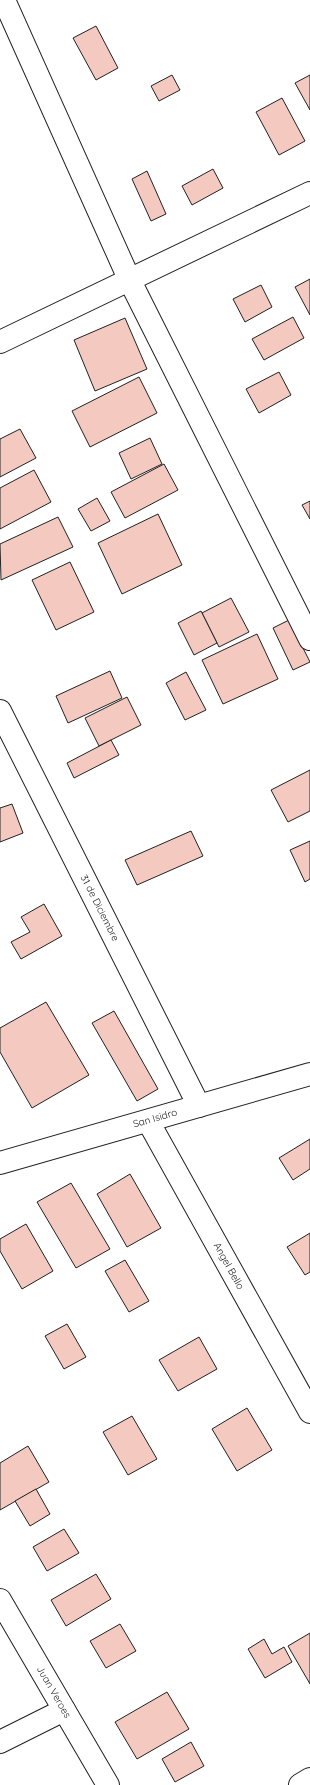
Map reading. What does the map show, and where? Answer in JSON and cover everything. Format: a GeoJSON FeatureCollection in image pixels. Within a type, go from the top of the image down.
{"type":"FeatureCollection","features":[{"type":"Feature","properties":{"kind":"street"},"geometry":{"type":"LineString","coordinates":[[4,0],[130,281],[310,639]]}},
{"type":"Feature","properties":{"kind":"street"},"geometry":{"type":"LineString","coordinates":[[0,342],[130,281],[310,193]]}},
{"type":"Feature","properties":{"kind":"street","name":"31 de Diciembre"},"geometry":{"type":"LineString","coordinates":[[0,711],[199,1106]]}},
{"type":"Feature","properties":{"kind":"street","name":"San Isidro"},"geometry":{"type":"LineString","coordinates":[[0,1163],[310,1074]]}},
{"type":"Feature","properties":{"kind":"street","name":"Angel Bello"},"geometry":{"type":"LineString","coordinates":[[148,1120],[310,1412]]}},
{"type":"Feature","properties":{"kind":"street","name":"Juan Veroes"},"geometry":{"type":"LineString","coordinates":[[0,1600],[108,1785]]}},
{"type":"Feature","properties":{"kind":"street"},"geometry":{"type":"LineString","coordinates":[[0,1742],[64,1710]]}},
{"type":"Feature","properties":{"kind":"street"},"geometry":{"type":"LineString","coordinates":[[300,1785],[310,1779]]}},
{"type":"Feature","properties":{"kind":"building"},"geometry":{"type":"Polygon","coordinates":[[[96,26],[118,68],[96,80],[73,38],[96,26]]]}},
{"type":"Feature","properties":{"kind":"building"},"geometry":{"type":"Polygon","coordinates":[[[172,75],[180,90],[159,101],[151,86],[172,75]]]}},
{"type":"Feature","properties":{"kind":"building"},"geometry":{"type":"Polygon","coordinates":[[[310,75],[310,110],[295,83],[310,75]]]}},
{"type":"Feature","properties":{"kind":"building"},"geometry":{"type":"Polygon","coordinates":[[[282,98],[305,141],[279,155],[256,112],[282,98]]]}},
{"type":"Feature","properties":{"kind":"building"},"geometry":{"type":"Polygon","coordinates":[[[213,169],[223,188],[192,205],[182,186],[213,169]]]}},
{"type":"Feature","properties":{"kind":"building"},"geometry":{"type":"Polygon","coordinates":[[[147,171],[166,214],[151,221],[132,179],[147,171]]]}},
{"type":"Feature","properties":{"kind":"building"},"geometry":{"type":"Polygon","coordinates":[[[310,279],[310,315],[295,287],[310,279]]]}},
{"type":"Feature","properties":{"kind":"building"},"geometry":{"type":"Polygon","coordinates":[[[261,285],[272,307],[245,322],[233,299],[261,285]]]}},
{"type":"Feature","properties":{"kind":"building"},"geometry":{"type":"Polygon","coordinates":[[[293,317],[304,338],[264,360],[252,339],[293,317]]]}},
{"type":"Feature","properties":{"kind":"building"},"geometry":{"type":"Polygon","coordinates":[[[125,318],[147,369],[95,391],[74,340],[125,318]]]}},
{"type":"Feature","properties":{"kind":"building"},"geometry":{"type":"Polygon","coordinates":[[[279,372],[291,395],[259,413],[246,389],[279,372]]]}},
{"type":"Feature","properties":{"kind":"building"},"geometry":{"type":"Polygon","coordinates":[[[139,377],[157,413],[90,447],[72,411],[139,377]]]}},
{"type":"Feature","properties":{"kind":"building"},"geometry":{"type":"Polygon","coordinates":[[[20,429],[36,458],[0,477],[0,439],[20,429]]]}},
{"type":"Feature","properties":{"kind":"building"},"geometry":{"type":"Polygon","coordinates":[[[150,438],[162,464],[131,479],[119,453],[150,438]]]}},
{"type":"Feature","properties":{"kind":"building"},"geometry":{"type":"Polygon","coordinates":[[[164,464],[178,490],[125,518],[111,492],[164,464]]]}},
{"type":"Feature","properties":{"kind":"building"},"geometry":{"type":"Polygon","coordinates":[[[34,470],[51,502],[0,529],[0,488],[34,470]]]}},
{"type":"Feature","properties":{"kind":"building"},"geometry":{"type":"Polygon","coordinates":[[[97,498],[110,521],[91,531],[78,509],[97,498]]]}},
{"type":"Feature","properties":{"kind":"building"},"geometry":{"type":"Polygon","coordinates":[[[310,501],[310,519],[302,505],[310,501]]]}},
{"type":"Feature","properties":{"kind":"building"},"geometry":{"type":"Polygon","coordinates":[[[158,514],[182,565],[122,594],[98,543],[158,514]]]}},
{"type":"Feature","properties":{"kind":"building"},"geometry":{"type":"Polygon","coordinates":[[[58,517],[73,547],[1,580],[0,544],[58,517]]]}},
{"type":"Feature","properties":{"kind":"building"},"geometry":{"type":"Polygon","coordinates":[[[70,562],[94,612],[56,630],[32,580],[70,562]]]}},
{"type":"Feature","properties":{"kind":"building"},"geometry":{"type":"Polygon","coordinates":[[[231,598],[249,632],[219,647],[202,613],[231,598]]]}},
{"type":"Feature","properties":{"kind":"building"},"geometry":{"type":"Polygon","coordinates":[[[201,611],[217,643],[194,655],[178,623],[201,611]]]}},
{"type":"Feature","properties":{"kind":"building"},"geometry":{"type":"Polygon","coordinates":[[[289,620],[310,662],[293,670],[273,628],[289,620]]]}},
{"type":"Feature","properties":{"kind":"building"},"geometry":{"type":"Polygon","coordinates":[[[257,634],[278,679],[223,704],[202,660],[257,634]]]}},
{"type":"Feature","properties":{"kind":"building"},"geometry":{"type":"Polygon","coordinates":[[[110,671],[122,698],[68,723],[56,696],[110,671]]]}},
{"type":"Feature","properties":{"kind":"building"},"geometry":{"type":"Polygon","coordinates":[[[186,672],[206,710],[185,720],[166,683],[186,672]]]}},
{"type":"Feature","properties":{"kind":"building"},"geometry":{"type":"Polygon","coordinates":[[[127,697],[141,725],[99,746],[85,718],[127,697]]]}},
{"type":"Feature","properties":{"kind":"building"},"geometry":{"type":"Polygon","coordinates":[[[111,740],[119,755],[74,778],[67,763],[111,740]]]}},
{"type":"Feature","properties":{"kind":"building"},"geometry":{"type":"Polygon","coordinates":[[[310,770],[310,811],[288,822],[271,790],[310,770]]]}},
{"type":"Feature","properties":{"kind":"building"},"geometry":{"type":"Polygon","coordinates":[[[12,804],[23,833],[0,842],[0,808],[12,804]]]}},
{"type":"Feature","properties":{"kind":"building"},"geometry":{"type":"Polygon","coordinates":[[[191,831],[203,856],[137,885],[125,860],[191,831]]]}},
{"type":"Feature","properties":{"kind":"building"},"geometry":{"type":"Polygon","coordinates":[[[310,841],[310,879],[305,882],[290,850],[310,841]]]}},
{"type":"Feature","properties":{"kind":"building"},"geometry":{"type":"Polygon","coordinates":[[[44,904],[62,936],[21,959],[11,942],[30,932],[21,917],[44,904]]]}},
{"type":"Feature","properties":{"kind":"building"},"geometry":{"type":"Polygon","coordinates":[[[46,1002],[89,1075],[32,1108],[0,1052],[0,1028],[46,1002]]]}},
{"type":"Feature","properties":{"kind":"building"},"geometry":{"type":"Polygon","coordinates":[[[114,1011],[158,1089],[137,1101],[92,1023],[114,1011]]]}},
{"type":"Feature","properties":{"kind":"building"},"geometry":{"type":"Polygon","coordinates":[[[310,1139],[310,1169],[293,1180],[279,1158],[310,1139]]]}},
{"type":"Feature","properties":{"kind":"building"},"geometry":{"type":"Polygon","coordinates":[[[130,1174],[161,1228],[127,1247],[97,1194],[130,1174]]]}},
{"type":"Feature","properties":{"kind":"building"},"geometry":{"type":"Polygon","coordinates":[[[71,1183],[110,1249],[76,1268],[37,1202],[71,1183]]]}},
{"type":"Feature","properties":{"kind":"building"},"geometry":{"type":"Polygon","coordinates":[[[26,1224],[53,1271],[22,1289],[0,1251],[0,1239],[26,1224]]]}},
{"type":"Feature","properties":{"kind":"building"},"geometry":{"type":"Polygon","coordinates":[[[310,1233],[310,1272],[305,1275],[287,1247],[310,1233]]]}},
{"type":"Feature","properties":{"kind":"building"},"geometry":{"type":"Polygon","coordinates":[[[125,1260],[149,1301],[129,1312],[105,1271],[125,1260]]]}},
{"type":"Feature","properties":{"kind":"building"},"geometry":{"type":"Polygon","coordinates":[[[67,1324],[86,1357],[64,1369],[45,1336],[67,1324]]]}},
{"type":"Feature","properties":{"kind":"building"},"geometry":{"type":"Polygon","coordinates":[[[199,1337],[217,1369],[178,1391],[159,1360],[199,1337]]]}},
{"type":"Feature","properties":{"kind":"building"},"geometry":{"type":"Polygon","coordinates":[[[247,1408],[272,1450],[237,1471],[212,1429],[247,1408]]]}},
{"type":"Feature","properties":{"kind":"building"},"geometry":{"type":"Polygon","coordinates":[[[132,1416],[157,1459],[128,1475],[103,1432],[132,1416]]]}},
{"type":"Feature","properties":{"kind":"building"},"geometry":{"type":"Polygon","coordinates":[[[28,1446],[49,1482],[0,1510],[0,1463],[28,1446]]]}},
{"type":"Feature","properties":{"kind":"building"},"geometry":{"type":"Polygon","coordinates":[[[36,1489],[50,1514],[30,1526],[15,1501],[36,1489]]]}},
{"type":"Feature","properties":{"kind":"building"},"geometry":{"type":"Polygon","coordinates":[[[64,1529],[79,1553],[47,1571],[33,1547],[64,1529]]]}},
{"type":"Feature","properties":{"kind":"building"},"geometry":{"type":"Polygon","coordinates":[[[96,1574],[111,1599],[66,1626],[51,1600],[96,1574]]]}},
{"type":"Feature","properties":{"kind":"building"},"geometry":{"type":"Polygon","coordinates":[[[120,1624],[136,1651],[106,1668],[90,1641],[120,1624]]]}},
{"type":"Feature","properties":{"kind":"building"},"geometry":{"type":"Polygon","coordinates":[[[310,1633],[310,1684],[288,1646],[310,1633]]]}},
{"type":"Feature","properties":{"kind":"building"},"geometry":{"type":"Polygon","coordinates":[[[264,1639],[272,1654],[284,1647],[292,1662],[265,1678],[248,1649],[264,1639]]]}},
{"type":"Feature","properties":{"kind":"building"},"geometry":{"type":"Polygon","coordinates":[[[167,1692],[189,1729],[137,1759],[115,1722],[167,1692]]]}},
{"type":"Feature","properties":{"kind":"building"},"geometry":{"type":"Polygon","coordinates":[[[191,1742],[204,1766],[175,1782],[162,1759],[191,1742]]]}}]}
